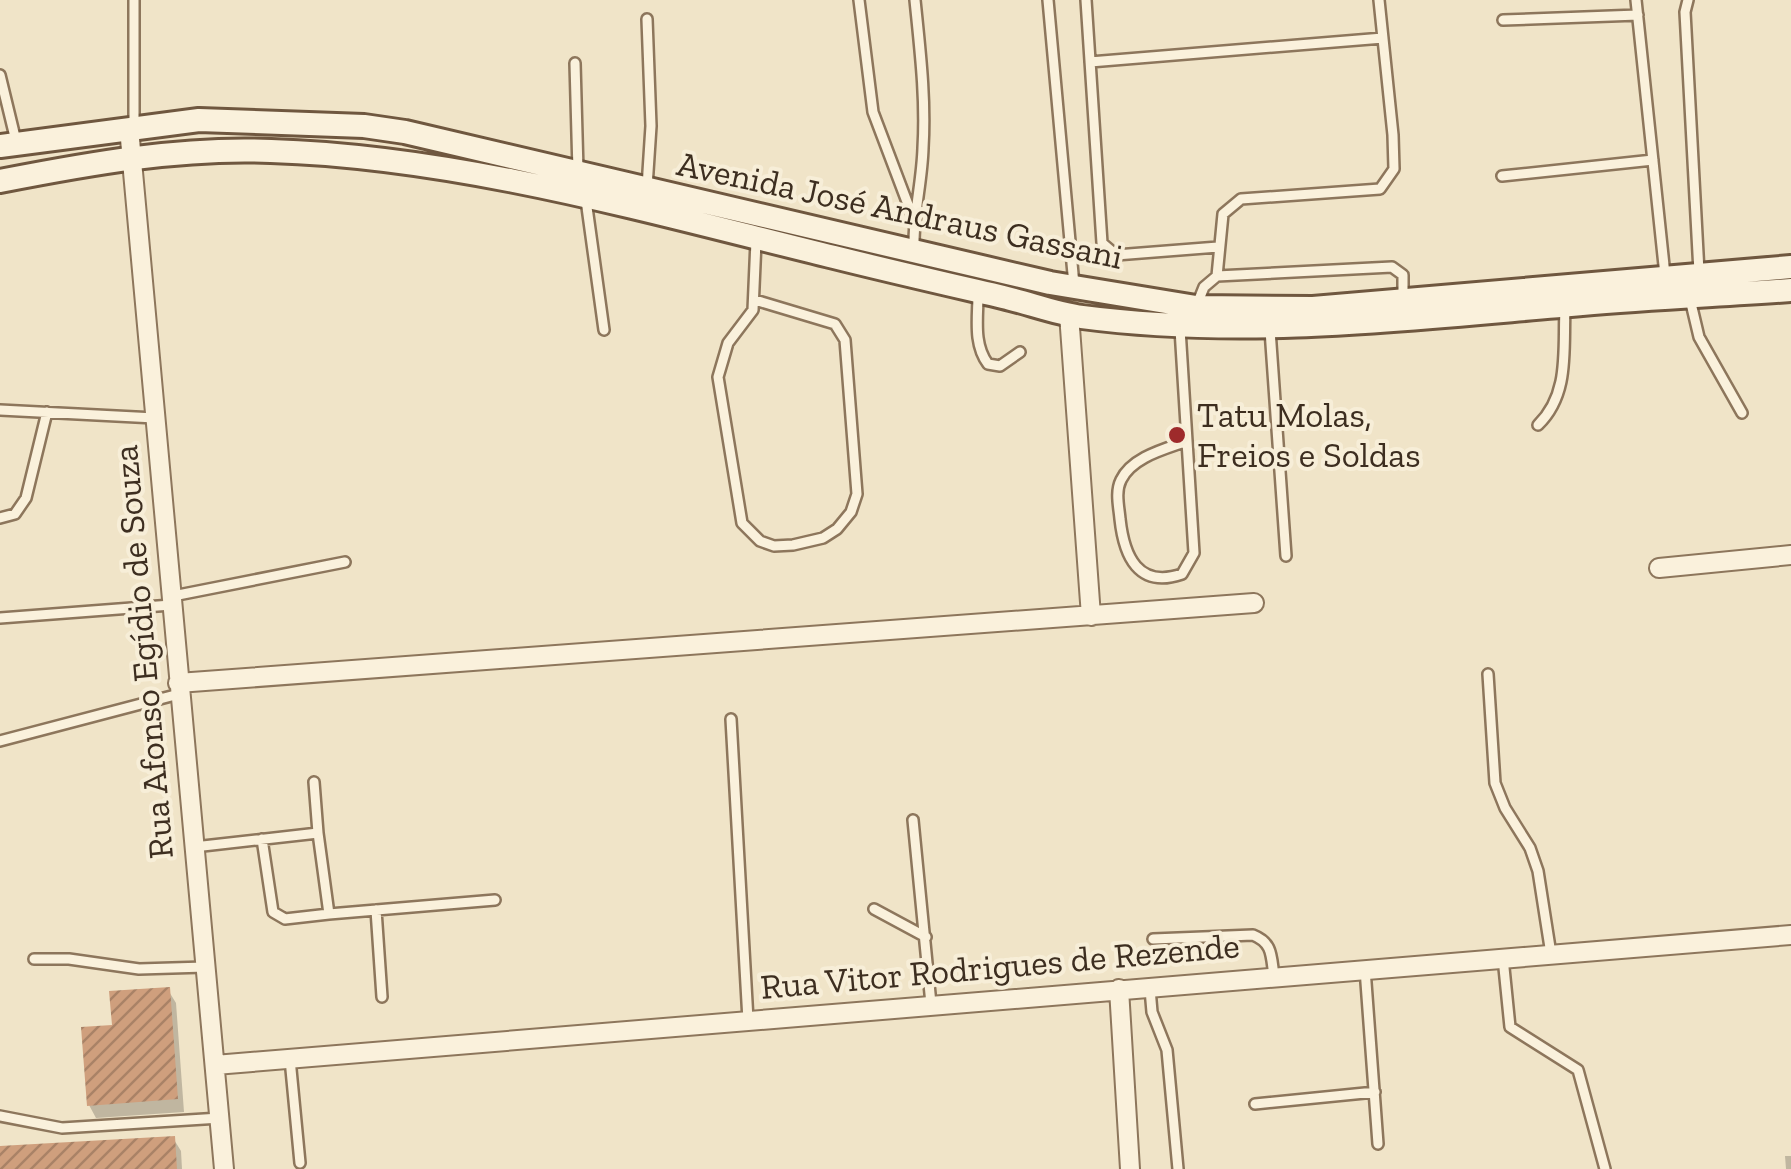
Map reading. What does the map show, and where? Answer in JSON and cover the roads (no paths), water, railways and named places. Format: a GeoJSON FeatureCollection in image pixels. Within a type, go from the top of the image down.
{"type":"FeatureCollection","features":[{"type":"Feature","properties":{"kind":"main road","name":"Avenida José Andraus Gassani"},"geometry":{"type":"LineString","coordinates":[[8,145],[200,120],[364,126],[404,132],[578,174],[620,194],[756,238],[1068,314],[1180,326],[1270,327],[1403,309],[1679,285],[1791,290]]}},
{"type":"Feature","properties":{"kind":"main road"},"geometry":{"type":"LineString","coordinates":[[360,158],[364,126]]}},
{"type":"Feature","properties":{"kind":"main road","name":"Avenida José Andraus Gassani"},"geometry":{"type":"LineString","coordinates":[[0,181],[76,166],[269,150],[360,158],[586,198],[647,190],[1074,287],[1196,308],[1565,306],[1791,267]]}},
{"type":"Feature","properties":{"kind":"main road"},"geometry":{"type":"LineString","coordinates":[[892,272],[905,250]]}},
{"type":"Feature","properties":{"kind":"street","name":"Rua Afonso Egídio de Souza"},"geometry":{"type":"LineString","coordinates":[[131,128],[178,688],[224,1169]]}},
{"type":"Feature","properties":{"kind":"street"},"geometry":{"type":"LineString","coordinates":[[1068,314],[1091,616]]}},
{"type":"Feature","properties":{"kind":"street"},"geometry":{"type":"LineString","coordinates":[[1659,568],[1791,555]]}},
{"type":"Feature","properties":{"kind":"street"},"geometry":{"type":"LineString","coordinates":[[178,688],[1254,603]]}},
{"type":"Feature","properties":{"kind":"street","name":"Rua Vitor Rodrigues de Rezende"},"geometry":{"type":"LineString","coordinates":[[215,1065],[1791,935]]}},
{"type":"Feature","properties":{"kind":"street"},"geometry":{"type":"LineString","coordinates":[[1119,989],[1130,1169]]}},
{"type":"Feature","properties":{"kind":"lane"},"geometry":{"type":"LineString","coordinates":[[131,128],[134,0]]}},
{"type":"Feature","properties":{"kind":"lane"},"geometry":{"type":"LineString","coordinates":[[859,0],[873,112],[913,217]]}},
{"type":"Feature","properties":{"kind":"lane"},"geometry":{"type":"LineString","coordinates":[[905,250],[921,175],[925,98],[915,0]]}},
{"type":"Feature","properties":{"kind":"lane"},"geometry":{"type":"LineString","coordinates":[[1048,0],[1074,287]]}},
{"type":"Feature","properties":{"kind":"lane"},"geometry":{"type":"LineString","coordinates":[[1086,0],[1102,243],[1116,255],[1218,246]]}},
{"type":"Feature","properties":{"kind":"lane"},"geometry":{"type":"LineString","coordinates":[[1217,276],[1224,214],[1240,198],[1380,188],[1394,169],[1394,135],[1379,0]]}},
{"type":"Feature","properties":{"kind":"lane"},"geometry":{"type":"LineString","coordinates":[[1636,0],[1653,160],[1679,285],[1699,336],[1742,413]]}},
{"type":"Feature","properties":{"kind":"lane"},"geometry":{"type":"LineString","coordinates":[[1679,285],[1684,12],[1688,0]]}},
{"type":"Feature","properties":{"kind":"lane"},"geometry":{"type":"LineString","coordinates":[[1502,20],[1638,16]]}},
{"type":"Feature","properties":{"kind":"lane"},"geometry":{"type":"LineString","coordinates":[[647,19],[647,190]]}},
{"type":"Feature","properties":{"kind":"lane"},"geometry":{"type":"LineString","coordinates":[[1090,62],[1383,38]]}},
{"type":"Feature","properties":{"kind":"lane"},"geometry":{"type":"LineString","coordinates":[[575,63],[578,174]]}},
{"type":"Feature","properties":{"kind":"lane"},"geometry":{"type":"LineString","coordinates":[[0,74],[8,145]]}},
{"type":"Feature","properties":{"kind":"lane"},"geometry":{"type":"LineString","coordinates":[[1502,176],[1653,160]]}},
{"type":"Feature","properties":{"kind":"lane"},"geometry":{"type":"LineString","coordinates":[[586,198],[604,330]]}},
{"type":"Feature","properties":{"kind":"lane"},"geometry":{"type":"LineString","coordinates":[[755,300],[836,324],[844,340],[858,494],[837,529],[823,538],[793,545],[774,546],[760,541],[742,524],[718,376],[728,343],[748,320],[755,300],[756,238]]}},
{"type":"Feature","properties":{"kind":"lane"},"geometry":{"type":"LineString","coordinates":[[1196,308],[1204,287],[1217,276],[1392,268],[1403,276],[1403,309]]}},
{"type":"Feature","properties":{"kind":"lane"},"geometry":{"type":"LineString","coordinates":[[978,291],[978,339],[983,358],[988,364],[1000,366],[1020,352]]}},
{"type":"Feature","properties":{"kind":"lane"},"geometry":{"type":"LineString","coordinates":[[1538,426],[1552,412],[1561,391],[1565,306]]}},
{"type":"Feature","properties":{"kind":"lane"},"geometry":{"type":"LineString","coordinates":[[1180,326],[1194,552],[1182,574],[1156,577],[1129,560],[1123,545],[1118,493],[1121,480],[1130,469],[1151,455],[1187,442]]}},
{"type":"Feature","properties":{"kind":"lane"},"geometry":{"type":"LineString","coordinates":[[1270,327],[1286,556]]}},
{"type":"Feature","properties":{"kind":"lane"},"geometry":{"type":"LineString","coordinates":[[0,410],[155,418]]}},
{"type":"Feature","properties":{"kind":"lane"},"geometry":{"type":"LineString","coordinates":[[0,518],[15,514],[26,498],[46,412]]}},
{"type":"Feature","properties":{"kind":"lane"},"geometry":{"type":"LineString","coordinates":[[0,618],[171,601],[345,562]]}},
{"type":"Feature","properties":{"kind":"lane"},"geometry":{"type":"LineString","coordinates":[[1488,674],[1495,783],[1505,808],[1530,848],[1538,872],[1551,954]]}},
{"type":"Feature","properties":{"kind":"lane"},"geometry":{"type":"LineString","coordinates":[[0,740],[178,688]]}},
{"type":"Feature","properties":{"kind":"lane"},"geometry":{"type":"LineString","coordinates":[[730,719],[748,1020]]}},
{"type":"Feature","properties":{"kind":"lane"},"geometry":{"type":"LineString","coordinates":[[314,782],[330,914]]}},
{"type":"Feature","properties":{"kind":"lane"},"geometry":{"type":"LineString","coordinates":[[913,820],[931,1004]]}},
{"type":"Feature","properties":{"kind":"lane"},"geometry":{"type":"LineString","coordinates":[[194,848],[318,833]]}},
{"type":"Feature","properties":{"kind":"lane"},"geometry":{"type":"LineString","coordinates":[[262,839],[273,912],[285,919],[495,900]]}},
{"type":"Feature","properties":{"kind":"lane"},"geometry":{"type":"LineString","coordinates":[[874,909],[926,937]]}},
{"type":"Feature","properties":{"kind":"lane"},"geometry":{"type":"LineString","coordinates":[[376,910],[382,997]]}},
{"type":"Feature","properties":{"kind":"lane"},"geometry":{"type":"LineString","coordinates":[[1153,939],[1253,935],[1268,942],[1274,976]]}},
{"type":"Feature","properties":{"kind":"lane"},"geometry":{"type":"LineString","coordinates":[[1503,958],[1510,1027],[1578,1070],[1605,1169]]}},
{"type":"Feature","properties":{"kind":"lane"},"geometry":{"type":"LineString","coordinates":[[34,959],[69,959],[139,970],[206,967]]}},
{"type":"Feature","properties":{"kind":"lane"},"geometry":{"type":"LineString","coordinates":[[1365,969],[1378,1144]]}},
{"type":"Feature","properties":{"kind":"lane"},"geometry":{"type":"LineString","coordinates":[[1150,986],[1152,1012],[1167,1050],[1178,1169]]}},
{"type":"Feature","properties":{"kind":"lane"},"geometry":{"type":"LineString","coordinates":[[290,1058],[300,1162]]}},
{"type":"Feature","properties":{"kind":"lane"},"geometry":{"type":"LineString","coordinates":[[1255,1104],[1374,1092]]}},
{"type":"Feature","properties":{"kind":"lane"},"geometry":{"type":"LineString","coordinates":[[0,1116],[62,1128],[220,1118]]}},
{"type":"Feature","properties":{"kind":"place","name":"Tatu Molas, Freios e Soldas"},"geometry":{"type":"Point","coordinates":[1177,435]}}]}
